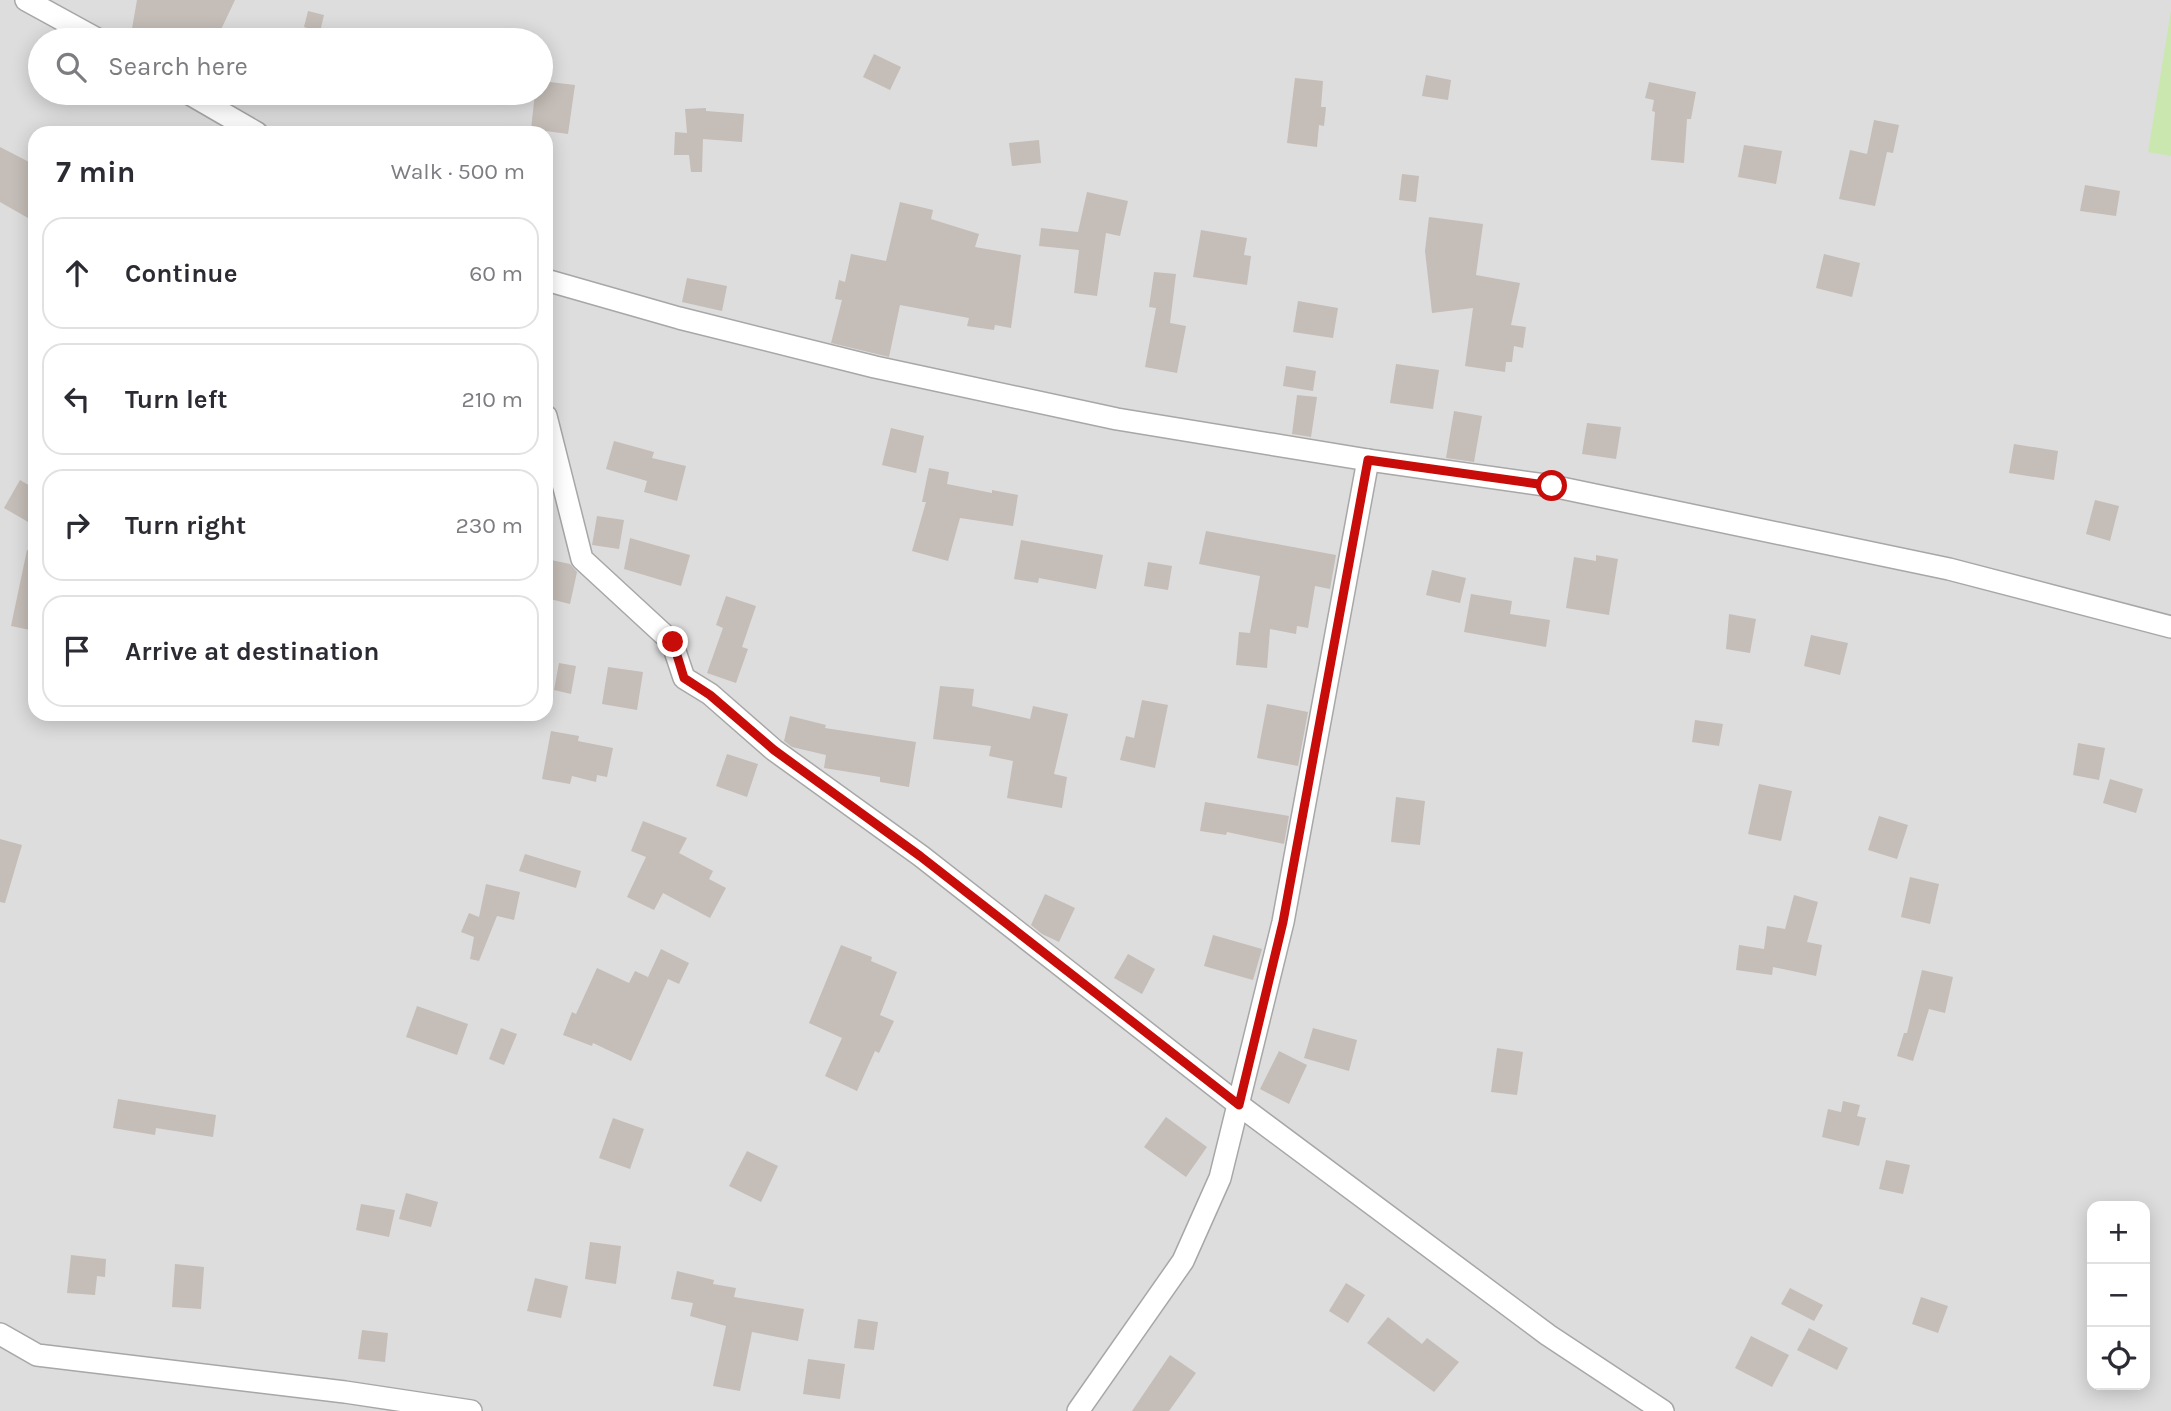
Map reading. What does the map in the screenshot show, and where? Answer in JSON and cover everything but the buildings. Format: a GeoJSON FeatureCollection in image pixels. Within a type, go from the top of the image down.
{"type":"FeatureCollection","features":[{"type":"Feature","properties":{"kind":"street"},"geometry":{"type":"LineString","coordinates":[[26,0],[77,28]]}},
{"type":"Feature","properties":{"kind":"street"},"geometry":{"type":"LineString","coordinates":[[209,105],[245,126]]}},
{"type":"Feature","properties":{"kind":"street"},"geometry":{"type":"LineString","coordinates":[[553,282],[679,318],[888,370],[1117,419],[1368,460],[1552,486],[1949,569],[2171,626]]}},
{"type":"Feature","properties":{"kind":"street"},"geometry":{"type":"LineString","coordinates":[[553,444],[582,559],[673,642],[684,678],[710,695],[774,750],[920,856],[1239,1105],[1548,1335],[1663,1411]]}},
{"type":"Feature","properties":{"kind":"street"},"geometry":{"type":"LineString","coordinates":[[1077,1411],[1183,1261],[1220,1178],[1283,922],[1368,460]]}},
{"type":"Feature","properties":{"kind":"street"},"geometry":{"type":"LineString","coordinates":[[0,1334],[37,1355],[471,1411]]}},
{"type":"Feature","properties":{"kind":"shaded area"},"geometry":{"type":"Polygon","coordinates":[[[0,0],[2171,0],[2171,1411],[0,1411],[0,0]]]}},
{"type":"Feature","properties":{"kind":"green space"},"geometry":{"type":"Polygon","coordinates":[[[2171,10],[2171,156],[2148,152],[2171,10]]]}},
{"type":"Feature","properties":{"kind":"route"},"geometry":{"type":"LineString","coordinates":[[673,642],[684,678],[710,695],[774,750],[920,856],[1239,1105],[1283,922],[1368,460],[1552,486]]}}]}
